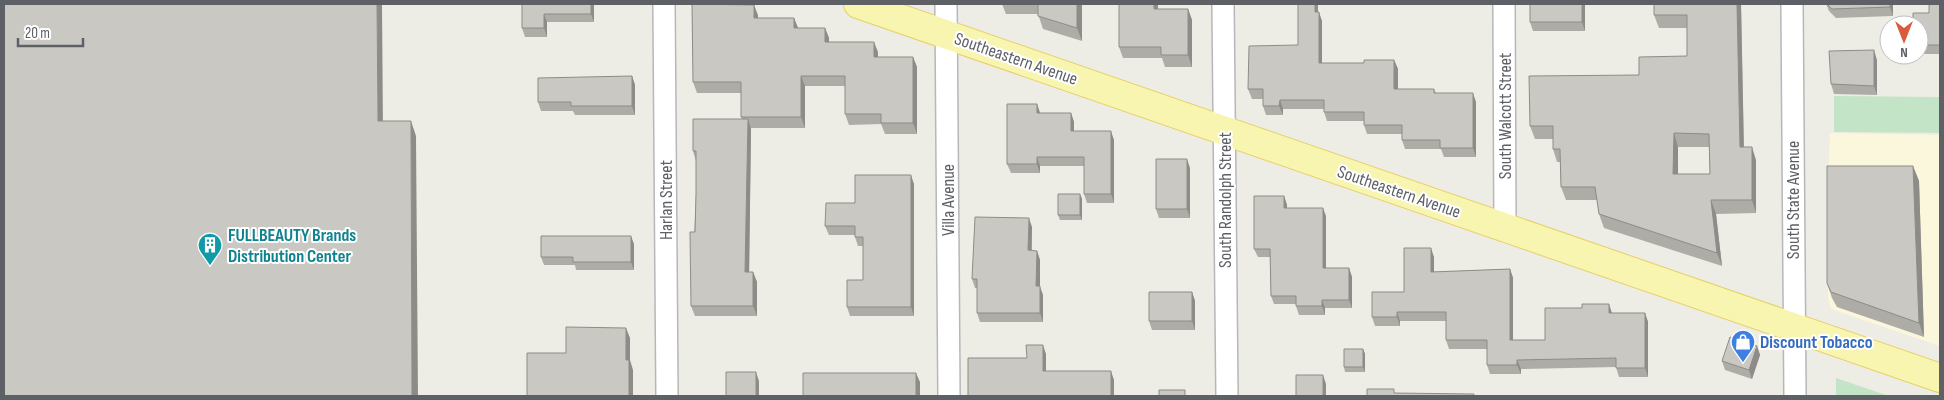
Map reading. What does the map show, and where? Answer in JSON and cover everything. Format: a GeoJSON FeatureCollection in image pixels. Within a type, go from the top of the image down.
{"type":"FeatureCollection","features":[{"type":"Feature","properties":{"kind":"main road","name":"Southeastern Avenue"},"geometry":{"type":"LineString","coordinates":[[858,4],[1940,378]]}},
{"type":"Feature","properties":{"kind":"street","name":"Harlan Street"},"geometry":{"type":"LineString","coordinates":[[664,4],[667,396]]}},
{"type":"Feature","properties":{"kind":"street","name":"Villa Avenue"},"geometry":{"type":"LineString","coordinates":[[946,4],[949,396]]}},
{"type":"Feature","properties":{"kind":"street","name":"South Randolph Street"},"geometry":{"type":"LineString","coordinates":[[1223,4],[1227,396]]}},
{"type":"Feature","properties":{"kind":"street","name":"South Walcott Street"},"geometry":{"type":"LineString","coordinates":[[1504,4],[1506,229]]}},
{"type":"Feature","properties":{"kind":"street","name":"South State Avenue"},"geometry":{"type":"LineString","coordinates":[[1792,4],[1795,396]]}},
{"type":"Feature","properties":{"kind":"shaded area"},"geometry":{"type":"Polygon","coordinates":[[[1830,133],[1940,135],[1940,346],[1831,309],[1828,297],[1830,133]]]}},
{"type":"Feature","properties":{"kind":"green space"},"geometry":{"type":"Polygon","coordinates":[[[1834,96],[1940,97],[1940,133],[1834,132],[1834,96]]]}},
{"type":"Feature","properties":{"kind":"green space"},"geometry":{"type":"Polygon","coordinates":[[[1836,378],[1889,396],[1836,396],[1836,378]]]}},
{"type":"Feature","properties":{"kind":"building","name":"FULLBEAUTY Brands Distribution Center"},"geometry":{"type":"Polygon","coordinates":[[[4,4],[377,4],[378,121],[411,121],[412,396],[4,396],[4,4]]]}},
{"type":"Feature","properties":{"kind":"building"},"geometry":{"type":"Polygon","coordinates":[[[522,4],[591,4],[591,14],[544,14],[544,28],[522,28],[522,4]]]}},
{"type":"Feature","properties":{"kind":"building"},"geometry":{"type":"Polygon","coordinates":[[[692,4],[754,5],[754,18],[794,18],[794,28],[825,28],[825,42],[874,42],[874,57],[913,57],[913,123],[881,123],[881,114],[845,114],[845,76],[801,76],[801,117],[741,117],[741,82],[693,82],[692,4]]]}},
{"type":"Feature","properties":{"kind":"building"},"geometry":{"type":"Polygon","coordinates":[[[1038,4],[1077,4],[1077,28],[1038,16],[1038,4]]]}},
{"type":"Feature","properties":{"kind":"building"},"geometry":{"type":"Polygon","coordinates":[[[1119,4],[1154,4],[1154,9],[1188,9],[1188,55],[1161,55],[1161,47],[1119,47],[1119,4]]]}},
{"type":"Feature","properties":{"kind":"building"},"geometry":{"type":"Polygon","coordinates":[[[1298,4],[1315,4],[1315,12],[1319,12],[1319,63],[1364,63],[1364,60],[1394,60],[1394,89],[1434,89],[1434,93],[1473,93],[1473,148],[1440,148],[1440,140],[1402,140],[1402,125],[1364,125],[1364,112],[1324,112],[1324,100],[1280,100],[1279,106],[1263,106],[1263,89],[1248,89],[1249,46],[1298,45],[1298,4]]]}},
{"type":"Feature","properties":{"kind":"building"},"geometry":{"type":"Polygon","coordinates":[[[1530,4],[1582,4],[1582,22],[1530,22],[1530,4]]]}},
{"type":"Feature","properties":{"kind":"building"},"geometry":{"type":"Polygon","coordinates":[[[1654,4],[1737,4],[1740,147],[1752,147],[1752,200],[1711,200],[1717,253],[1599,214],[1595,187],[1561,187],[1560,149],[1553,149],[1553,126],[1530,126],[1529,76],[1639,75],[1639,57],[1687,56],[1687,15],[1654,15],[1654,4]],[[1674,133],[1673,174],[1710,174],[1709,134],[1674,133]]]}},
{"type":"Feature","properties":{"kind":"building"},"geometry":{"type":"Polygon","coordinates":[[[1827,4],[1890,4],[1890,7],[1832,9],[1827,4]]]}},
{"type":"Feature","properties":{"kind":"building"},"geometry":{"type":"Polygon","coordinates":[[[1929,4],[1940,4],[1940,45],[1929,45],[1929,15],[1913,15],[1913,13],[1929,13],[1929,4]]]}},
{"type":"Feature","properties":{"kind":"building"},"geometry":{"type":"Polygon","coordinates":[[[1874,50],[1874,86],[1831,84],[1829,51],[1874,50]]]}},
{"type":"Feature","properties":{"kind":"building"},"geometry":{"type":"Polygon","coordinates":[[[632,76],[632,106],[571,106],[571,102],[538,102],[538,78],[632,76]]]}},
{"type":"Feature","properties":{"kind":"building"},"geometry":{"type":"Polygon","coordinates":[[[1007,104],[1037,104],[1037,113],[1071,113],[1071,131],[1111,131],[1111,194],[1084,194],[1084,157],[1037,157],[1037,164],[1007,164],[1007,104]]]}},
{"type":"Feature","properties":{"kind":"building"},"geometry":{"type":"Polygon","coordinates":[[[693,119],[748,119],[745,272],[753,272],[753,306],[691,306],[690,232],[695,232],[696,194],[696,151],[693,151],[693,119]]]}},
{"type":"Feature","properties":{"kind":"building"},"geometry":{"type":"Polygon","coordinates":[[[1156,159],[1187,159],[1187,209],[1156,209],[1156,159]]]}},
{"type":"Feature","properties":{"kind":"building"},"geometry":{"type":"Polygon","coordinates":[[[1827,166],[1913,166],[1919,323],[1831,292],[1827,283],[1827,166]]]}},
{"type":"Feature","properties":{"kind":"building"},"geometry":{"type":"Polygon","coordinates":[[[855,175],[911,175],[911,307],[847,307],[847,280],[863,280],[863,237],[855,237],[855,226],[825,226],[826,203],[855,203],[855,175]]]}},
{"type":"Feature","properties":{"kind":"building"},"geometry":{"type":"Polygon","coordinates":[[[1058,194],[1080,194],[1080,215],[1058,215],[1058,194]]]}},
{"type":"Feature","properties":{"kind":"building"},"geometry":{"type":"Polygon","coordinates":[[[1254,196],[1284,196],[1284,208],[1323,208],[1323,268],[1349,268],[1349,300],[1322,300],[1322,306],[1296,306],[1296,296],[1271,296],[1270,249],[1254,249],[1254,196]]]}},
{"type":"Feature","properties":{"kind":"building"},"geometry":{"type":"Polygon","coordinates":[[[975,217],[1029,218],[1028,250],[1037,251],[1036,286],[1040,286],[1040,313],[977,313],[977,279],[972,279],[975,217]]]}},
{"type":"Feature","properties":{"kind":"building"},"geometry":{"type":"Polygon","coordinates":[[[541,236],[631,236],[631,262],[573,262],[573,257],[541,257],[541,236]]]}},
{"type":"Feature","properties":{"kind":"building"},"geometry":{"type":"Polygon","coordinates":[[[1404,248],[1431,248],[1431,272],[1510,269],[1510,340],[1545,340],[1545,308],[1582,308],[1582,304],[1609,304],[1609,313],[1645,313],[1645,368],[1616,368],[1616,358],[1517,360],[1517,365],[1487,365],[1487,340],[1446,340],[1446,312],[1397,312],[1397,317],[1372,317],[1372,292],[1404,292],[1404,248]]]}},
{"type":"Feature","properties":{"kind":"building"},"geometry":{"type":"Polygon","coordinates":[[[1149,292],[1192,292],[1192,321],[1149,321],[1149,292]]]}},
{"type":"Feature","properties":{"kind":"building"},"geometry":{"type":"Polygon","coordinates":[[[566,327],[626,328],[626,360],[629,360],[629,396],[527,396],[527,353],[566,353],[566,327]]]}},
{"type":"Feature","properties":{"kind":"building"},"geometry":{"type":"Polygon","coordinates":[[[1730,337],[1757,346],[1749,370],[1722,361],[1730,337]]]}},
{"type":"Feature","properties":{"kind":"building"},"geometry":{"type":"Polygon","coordinates":[[[1026,345],[1043,345],[1043,371],[1111,371],[1111,396],[968,396],[968,358],[1027,358],[1026,345]]]}},
{"type":"Feature","properties":{"kind":"building"},"geometry":{"type":"Polygon","coordinates":[[[1344,349],[1363,349],[1363,367],[1344,367],[1344,349]]]}},
{"type":"Feature","properties":{"kind":"building"},"geometry":{"type":"Polygon","coordinates":[[[726,372],[756,372],[756,396],[726,396],[726,372]]]}},
{"type":"Feature","properties":{"kind":"building"},"geometry":{"type":"Polygon","coordinates":[[[803,373],[916,373],[916,396],[803,396],[803,373]]]}},
{"type":"Feature","properties":{"kind":"building"},"geometry":{"type":"Polygon","coordinates":[[[1296,375],[1323,375],[1323,396],[1296,396],[1296,375]]]}},
{"type":"Feature","properties":{"kind":"building"},"geometry":{"type":"Polygon","coordinates":[[[1367,389],[1394,389],[1394,393],[1474,394],[1474,396],[1367,396],[1367,389]]]}},
{"type":"Feature","properties":{"kind":"building"},"geometry":{"type":"Polygon","coordinates":[[[1159,390],[1185,390],[1185,396],[1159,396],[1159,390]]]}},
{"type":"Feature","properties":{"kind":"place","name":"FULLBEAUTY Brands Distribution Center"},"geometry":{"type":"Point","coordinates":[210,266]}},
{"type":"Feature","properties":{"kind":"place","name":"Discount Tobacco"},"geometry":{"type":"Point","coordinates":[1743,363]}}]}
